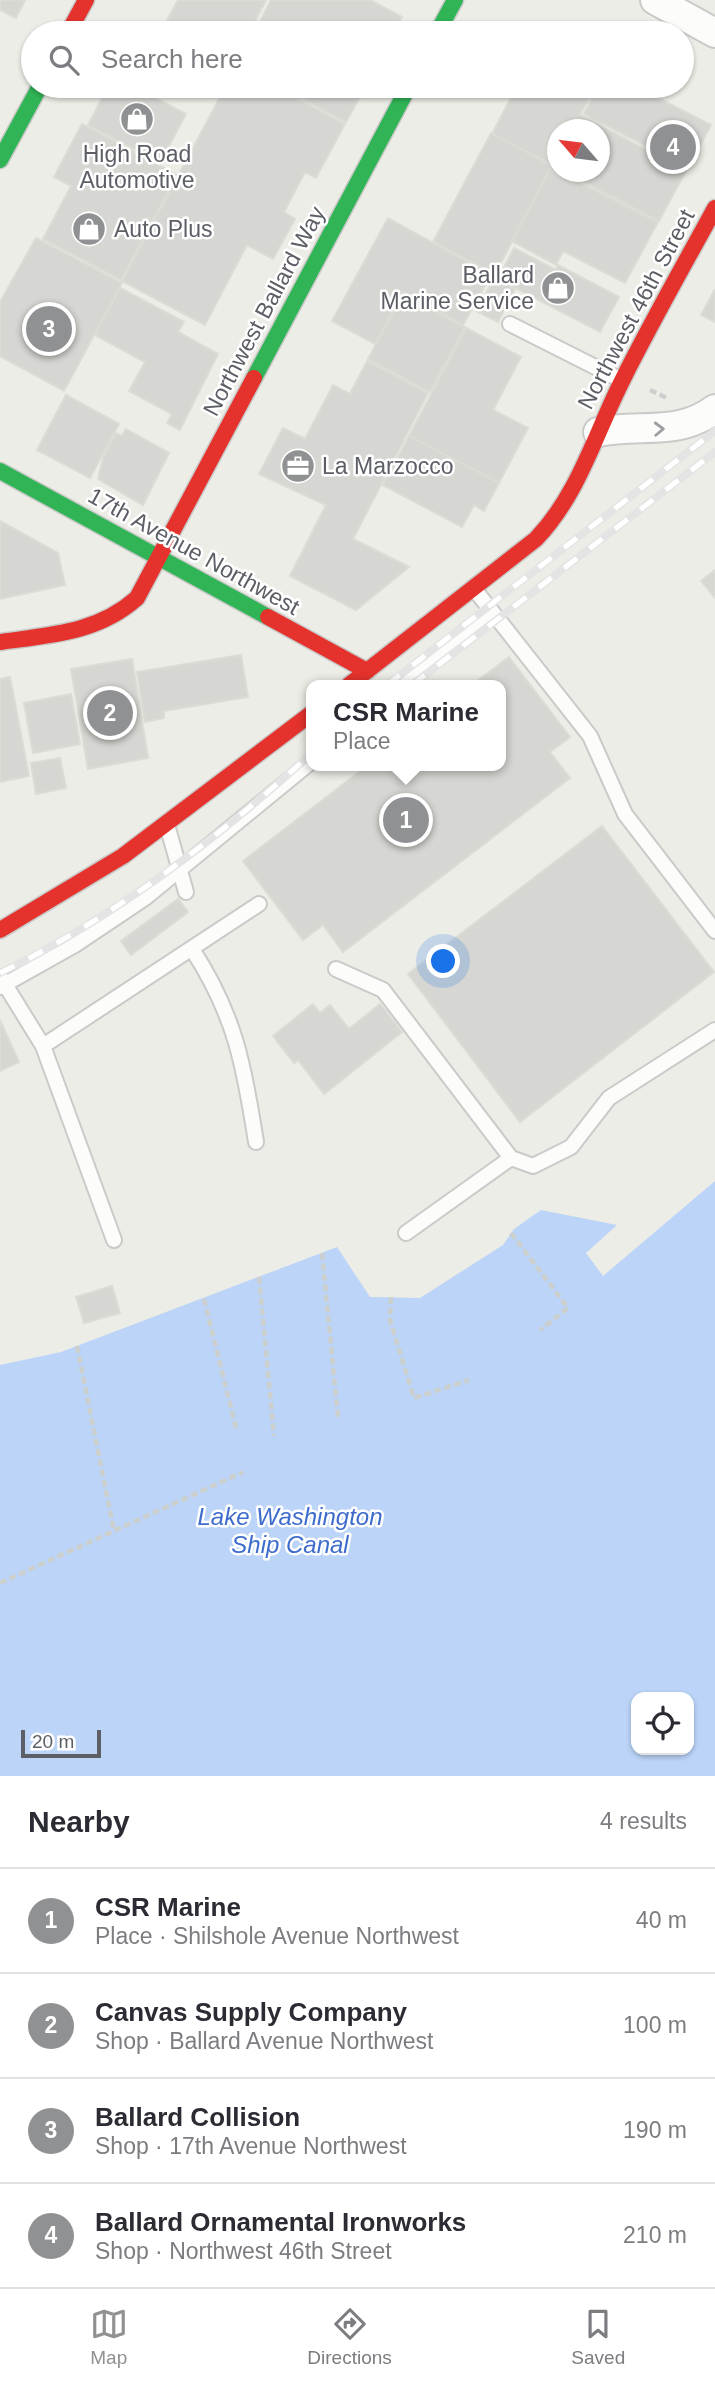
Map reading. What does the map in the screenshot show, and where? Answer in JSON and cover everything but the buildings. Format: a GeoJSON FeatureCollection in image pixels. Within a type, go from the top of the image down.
{"type":"FeatureCollection","features":[{"type":"Feature","properties":{"kind":"street"},"geometry":{"type":"LineString","coordinates":[[79,21],[86,0]]}},
{"type":"Feature","properties":{"kind":"street"},"geometry":{"type":"LineString","coordinates":[[443,21],[454,0]]}},
{"type":"Feature","properties":{"kind":"street"},"geometry":{"type":"LineString","coordinates":[[655,0],[693,21]]}},
{"type":"Feature","properties":{"kind":"street"},"geometry":{"type":"LineString","coordinates":[[694,21],[715,33]]}},
{"type":"Feature","properties":{"kind":"street"},"geometry":{"type":"LineString","coordinates":[[0,160],[34,98]]}},
{"type":"Feature","properties":{"kind":"street","name":"Northwest Ballard Way"},"geometry":{"type":"LineString","coordinates":[[0,642],[94,627],[130,605],[159,558],[403,98]]}},
{"type":"Feature","properties":{"kind":"street","name":"Northwest 46th Street"},"geometry":{"type":"LineString","coordinates":[[355,680],[536,539],[558,516],[622,380],[715,208]]}},
{"type":"Feature","properties":{"kind":"street"},"geometry":{"type":"LineString","coordinates":[[598,432],[624,427],[655,430],[679,427],[701,419],[715,409]]}},
{"type":"Feature","properties":{"kind":"street","name":"17th Avenue Northwest"},"geometry":{"type":"LineString","coordinates":[[0,471],[367,671]]}},
{"type":"Feature","properties":{"kind":"street"},"geometry":{"type":"LineString","coordinates":[[0,930],[77,886],[166,824],[306,718]]}},
{"type":"Feature","properties":{"kind":"lane"},"geometry":{"type":"LineString","coordinates":[[510,324],[622,380]]}},
{"type":"Feature","properties":{"kind":"lane"},"geometry":{"type":"LineString","coordinates":[[473,588],[590,736],[625,814],[715,931]]}},
{"type":"Feature","properties":{"kind":"lane"},"geometry":{"type":"LineString","coordinates":[[404,680],[492,612]]}},
{"type":"Feature","properties":{"kind":"lane"},"geometry":{"type":"LineString","coordinates":[[114,1240],[44,1046],[2,983],[75,945],[145,898],[306,766]]}},
{"type":"Feature","properties":{"kind":"lane"},"geometry":{"type":"LineString","coordinates":[[166,824],[181,867],[186,892]]}},
{"type":"Feature","properties":{"kind":"lane"},"geometry":{"type":"LineString","coordinates":[[44,1046],[259,904]]}},
{"type":"Feature","properties":{"kind":"lane"},"geometry":{"type":"LineString","coordinates":[[192,948],[228,1013],[248,1089],[256,1142]]}},
{"type":"Feature","properties":{"kind":"lane"},"geometry":{"type":"LineString","coordinates":[[336,969],[383,990],[511,1158],[533,1166],[571,1147],[609,1098],[715,1030]]}},
{"type":"Feature","properties":{"kind":"lane"},"geometry":{"type":"LineString","coordinates":[[406,1233],[511,1158]]}},
{"type":"Feature","properties":{"kind":"path"},"geometry":{"type":"LineString","coordinates":[[511,1233],[568,1308],[540,1330]]}},
{"type":"Feature","properties":{"kind":"path"},"geometry":{"type":"LineString","coordinates":[[322,1253],[338,1417]]}},
{"type":"Feature","properties":{"kind":"path"},"geometry":{"type":"LineString","coordinates":[[259,1278],[274,1436]]}},
{"type":"Feature","properties":{"kind":"path"},"geometry":{"type":"LineString","coordinates":[[391,1297],[390,1320],[414,1398],[469,1380]]}},
{"type":"Feature","properties":{"kind":"path"},"geometry":{"type":"LineString","coordinates":[[204,1298],[236,1427]]}},
{"type":"Feature","properties":{"kind":"path"},"geometry":{"type":"LineString","coordinates":[[77,1346],[114,1531]]}},
{"type":"Feature","properties":{"kind":"path"},"geometry":{"type":"LineString","coordinates":[[0,1583],[243,1472]]}},
{"type":"Feature","properties":{"kind":"water","name":"Lake Washington Ship Canal"},"geometry":{"type":"Polygon","coordinates":[[[715,1181],[715,1776],[0,1776],[0,1365],[61,1352],[337,1247],[370,1297],[420,1298],[503,1245],[514,1229],[541,1210],[617,1225],[586,1253],[603,1276],[715,1181]]]}},
{"type":"Feature","properties":{"kind":"railway"},"geometry":{"type":"LineString","coordinates":[[393,680],[715,431]]}},
{"type":"Feature","properties":{"kind":"railway"},"geometry":{"type":"LineString","coordinates":[[419,680],[715,452]]}},
{"type":"Feature","properties":{"kind":"railway"},"geometry":{"type":"LineString","coordinates":[[0,973],[84,927],[163,874],[202,846],[306,758]]}},
{"type":"Feature","properties":{"kind":"traffic: fast"},"geometry":{"type":"LineString","coordinates":[[444,21],[455,0]]}},
{"type":"Feature","properties":{"kind":"traffic: fast"},"geometry":{"type":"LineString","coordinates":[[0,160],[34,98]]}},
{"type":"Feature","properties":{"kind":"traffic: fast"},"geometry":{"type":"LineString","coordinates":[[254,378],[403,98]]}},
{"type":"Feature","properties":{"kind":"traffic: fast"},"geometry":{"type":"LineString","coordinates":[[0,471],[268,617]]}},
{"type":"Feature","properties":{"kind":"traffic: jam"},"geometry":{"type":"LineString","coordinates":[[75,21],[86,0]]}},
{"type":"Feature","properties":{"kind":"traffic: jam"},"geometry":{"type":"LineString","coordinates":[[355,680],[536,539],[551,521],[575,483],[634,357],[715,208]]}},
{"type":"Feature","properties":{"kind":"traffic: jam"},"geometry":{"type":"LineString","coordinates":[[0,642],[55,634],[90,625],[122,610],[137,598],[254,378]]}},
{"type":"Feature","properties":{"kind":"traffic: jam"},"geometry":{"type":"LineString","coordinates":[[268,617],[367,671]]}},
{"type":"Feature","properties":{"kind":"traffic: jam"},"geometry":{"type":"LineString","coordinates":[[0,930],[123,856],[306,718]]}},
{"type":"Feature","properties":{"kind":"place","name":"High Road Automotive"},"geometry":{"type":"Point","coordinates":[137,119]}},
{"type":"Feature","properties":{"kind":"place","name":"Ballard Ornamental Ironworks"},"geometry":{"type":"Point","coordinates":[673,147]}},
{"type":"Feature","properties":{"kind":"place","name":"Auto Plus"},"geometry":{"type":"Point","coordinates":[89,229]}},
{"type":"Feature","properties":{"kind":"place","name":"Ballard Marine Service"},"geometry":{"type":"Point","coordinates":[558,288]}},
{"type":"Feature","properties":{"kind":"place","name":"Ballard Collision"},"geometry":{"type":"Point","coordinates":[49,329]}},
{"type":"Feature","properties":{"kind":"place","name":"La Marzocco"},"geometry":{"type":"Point","coordinates":[298,466]}},
{"type":"Feature","properties":{"kind":"place","name":"Canvas Supply Company"},"geometry":{"type":"Point","coordinates":[110,713]}},
{"type":"Feature","properties":{"kind":"place","name":"CSR Marine"},"geometry":{"type":"Point","coordinates":[406,820]}}]}
